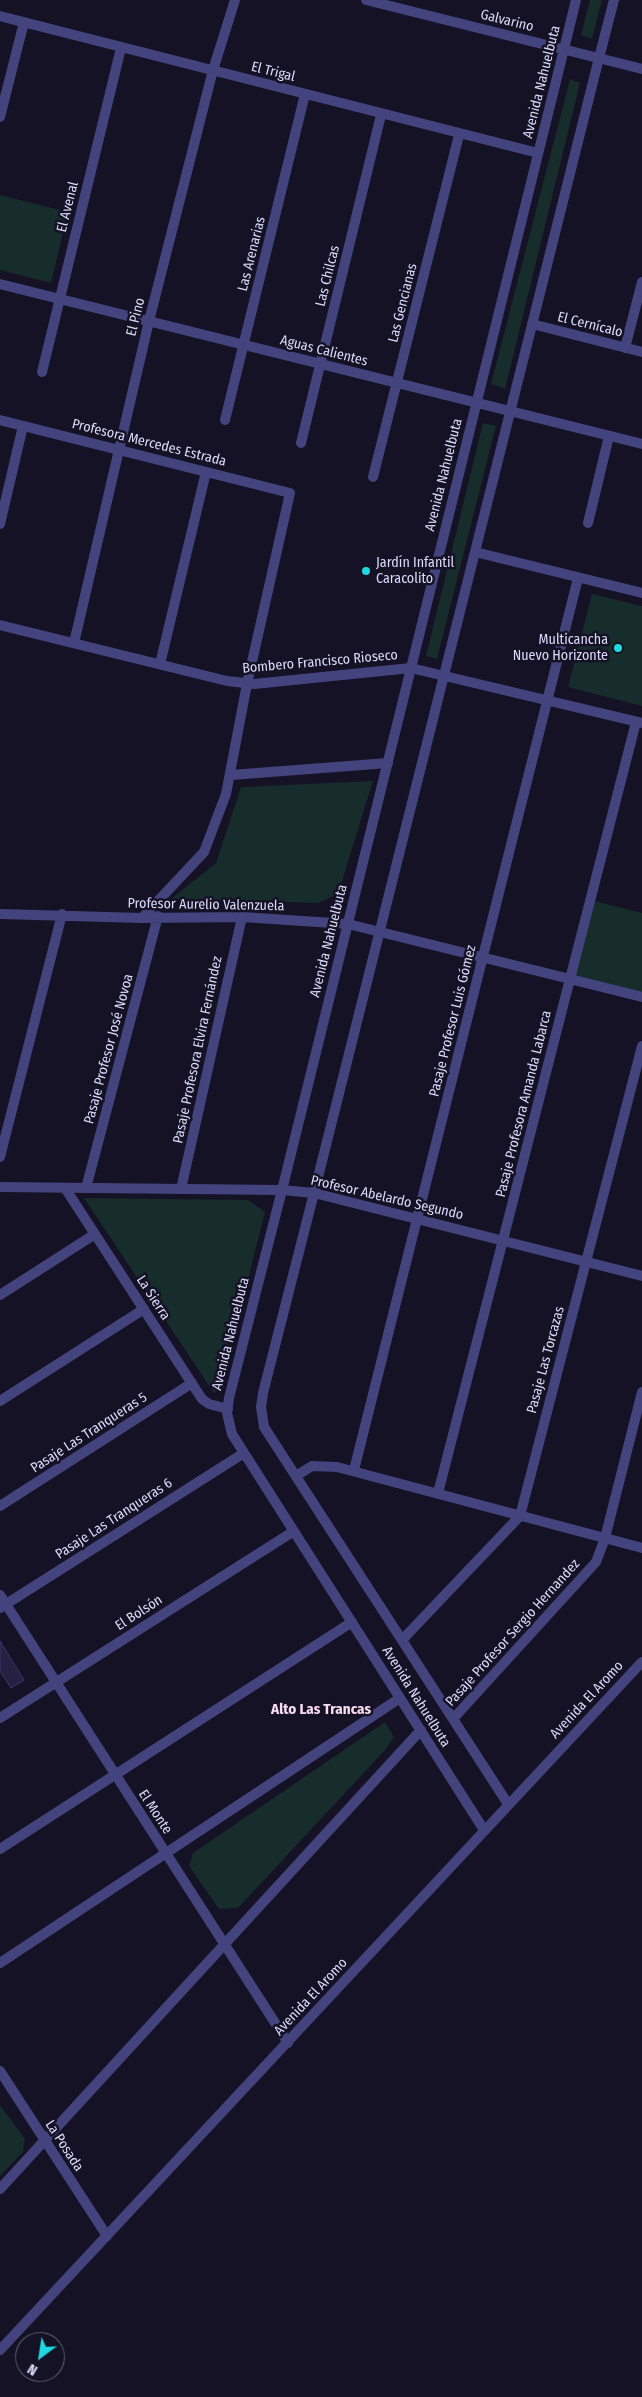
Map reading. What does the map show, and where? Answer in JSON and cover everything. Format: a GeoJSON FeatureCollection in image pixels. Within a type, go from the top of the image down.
{"type":"FeatureCollection","features":[{"type":"Feature","properties":{"kind":"street","name":"El Pino"},"geometry":{"type":"LineString","coordinates":[[74,643],[117,450],[149,321],[213,70],[234,0]]}},
{"type":"Feature","properties":{"kind":"street","name":"Galvarino"},"geometry":{"type":"LineString","coordinates":[[366,0],[642,69]]}},
{"type":"Feature","properties":{"kind":"street","name":"Avenida Nahuelbuta"},"geometry":{"type":"LineString","coordinates":[[484,1830],[232,1434],[228,1409],[576,0]]}},
{"type":"Feature","properties":{"kind":"street","name":"Avenida Nahuelbuta"},"geometry":{"type":"LineString","coordinates":[[508,1804],[264,1427],[261,1408],[379,931],[614,0]]}},
{"type":"Feature","properties":{"kind":"street","name":"El Trigal"},"geometry":{"type":"LineString","coordinates":[[0,16],[381,115],[538,153]]}},
{"type":"Feature","properties":{"kind":"street"},"geometry":{"type":"LineString","coordinates":[[0,117],[24,22]]}},
{"type":"Feature","properties":{"kind":"street","name":"El Avenal"},"geometry":{"type":"LineString","coordinates":[[42,372],[121,48]]}},
{"type":"Feature","properties":{"kind":"street","name":"Las Arenarias"},"geometry":{"type":"LineString","coordinates":[[225,420],[305,94]]}},
{"type":"Feature","properties":{"kind":"street","name":"Las Chilcas"},"geometry":{"type":"LineString","coordinates":[[301,443],[381,115]]}},
{"type":"Feature","properties":{"kind":"street","name":"Las Gencianas"},"geometry":{"type":"LineString","coordinates":[[373,477],[460,135]]}},
{"type":"Feature","properties":{"kind":"street"},"geometry":{"type":"LineString","coordinates":[[626,348],[642,282]]}},
{"type":"Feature","properties":{"kind":"street","name":"Aguas Calientes"},"geometry":{"type":"LineString","coordinates":[[0,284],[642,444]]}},
{"type":"Feature","properties":{"kind":"street","name":"El Cernícalo"},"geometry":{"type":"LineString","coordinates":[[532,324],[642,352]]}},
{"type":"Feature","properties":{"kind":"street","name":"Profesora Mercedes Estrada"},"geometry":{"type":"LineString","coordinates":[[0,420],[290,493],[247,684]]}},
{"type":"Feature","properties":{"kind":"street"},"geometry":{"type":"LineString","coordinates":[[0,524],[23,426]]}},
{"type":"Feature","properties":{"kind":"street"},"geometry":{"type":"LineString","coordinates":[[588,524],[610,436]]}},
{"type":"Feature","properties":{"kind":"street"},"geometry":{"type":"LineString","coordinates":[[160,664],[206,472]]}},
{"type":"Feature","properties":{"kind":"street"},"geometry":{"type":"LineString","coordinates":[[475,552],[642,594]]}},
{"type":"Feature","properties":{"kind":"street","name":"Pasaje Profesor Luis Gómez"},"geometry":{"type":"LineString","coordinates":[[354,1470],[578,578]]}},
{"type":"Feature","properties":{"kind":"street","name":"Bombero Francisco Rioseco"},"geometry":{"type":"LineString","coordinates":[[0,625],[227,681],[247,684],[411,668],[444,674],[639,723]]}},
{"type":"Feature","properties":{"kind":"street"},"geometry":{"type":"LineString","coordinates":[[142,918],[204,852],[231,775],[247,684]]}},
{"type":"Feature","properties":{"kind":"street","name":"Pasaje Profesora Amanda Labarca"},"geometry":{"type":"LineString","coordinates":[[438,1493],[570,979],[639,723]]}},
{"type":"Feature","properties":{"kind":"street"},"geometry":{"type":"LineString","coordinates":[[231,775],[388,763]]}},
{"type":"Feature","properties":{"kind":"street","name":"Profesor Aurelio Valenzuela"},"geometry":{"type":"LineString","coordinates":[[0,914],[62,914],[142,918],[158,916],[242,917],[348,924],[642,997]]}},
{"type":"Feature","properties":{"kind":"street"},"geometry":{"type":"LineString","coordinates":[[0,1157],[62,914]]}},
{"type":"Feature","properties":{"kind":"street","name":"Pasaje Profesor José Novoa"},"geometry":{"type":"LineString","coordinates":[[86,1188],[158,916]]}},
{"type":"Feature","properties":{"kind":"street","name":"Pasaje Profesora Elvira Fernández"},"geometry":{"type":"LineString","coordinates":[[181,1189],[242,917]]}},
{"type":"Feature","properties":{"kind":"street","name":"Pasaje Las Torcazas"},"geometry":{"type":"LineString","coordinates":[[402,1640],[520,1516],[642,1046]]}},
{"type":"Feature","properties":{"kind":"street","name":"Profesor Abelardo Segundo"},"geometry":{"type":"LineString","coordinates":[[0,1187],[282,1190],[314,1193],[642,1276]]}},
{"type":"Feature","properties":{"kind":"street","name":"La Sierra"},"geometry":{"type":"LineString","coordinates":[[65,1188],[202,1399],[208,1404],[228,1409]]}},
{"type":"Feature","properties":{"kind":"street"},"geometry":{"type":"LineString","coordinates":[[0,1295],[95,1234]]}},
{"type":"Feature","properties":{"kind":"street"},"geometry":{"type":"LineString","coordinates":[[0,1401],[144,1309]]}},
{"type":"Feature","properties":{"kind":"street","name":"Pasaje Las Tranqueras 5"},"geometry":{"type":"LineString","coordinates":[[0,1506],[192,1384]]}},
{"type":"Feature","properties":{"kind":"street","name":"Pasaje Profesor Sergio Hernandez"},"geometry":{"type":"LineString","coordinates":[[453,1719],[596,1562],[605,1538],[642,1392]]}},
{"type":"Feature","properties":{"kind":"street","name":"Pasaje Las Tranqueras 6"},"geometry":{"type":"LineString","coordinates":[[3,1606],[244,1453]]}},
{"type":"Feature","properties":{"kind":"street"},"geometry":{"type":"LineString","coordinates":[[296,1476],[312,1466],[354,1470],[642,1548]]}},
{"type":"Feature","properties":{"kind":"street","name":"El Bolsón"},"geometry":{"type":"LineString","coordinates":[[0,1718],[294,1531]]}},
{"type":"Feature","properties":{"kind":"street","name":"El Monte"},"geometry":{"type":"LineString","coordinates":[[0,1595],[3,1606],[56,1683],[288,2043]]}},
{"type":"Feature","properties":{"kind":"street"},"geometry":{"type":"LineString","coordinates":[[0,1849],[352,1622]]}},
{"type":"Feature","properties":{"kind":"street","name":"Avenida El Aromo"},"geometry":{"type":"LineString","coordinates":[[0,2350],[642,1662]]}},
{"type":"Feature","properties":{"kind":"street"},"geometry":{"type":"LineString","coordinates":[[0,1963],[400,1698]]}},
{"type":"Feature","properties":{"kind":"street"},"geometry":{"type":"LineString","coordinates":[[0,2189],[421,1730]]}},
{"type":"Feature","properties":{"kind":"street","name":"La Posada"},"geometry":{"type":"LineString","coordinates":[[1,2075],[107,2236]]}},
{"type":"Feature","properties":{"kind":"green space"},"geometry":{"type":"Polygon","coordinates":[[[590,0],[602,0],[592,39],[581,35],[590,0]]]}},
{"type":"Feature","properties":{"kind":"green space"},"geometry":{"type":"Polygon","coordinates":[[[570,79],[580,83],[505,389],[491,384],[570,79]]]}},
{"type":"Feature","properties":{"kind":"green space"},"geometry":{"type":"Polygon","coordinates":[[[0,195],[68,212],[51,283],[0,270],[0,195]]]}},
{"type":"Feature","properties":{"kind":"green space"},"geometry":{"type":"Polygon","coordinates":[[[483,423],[496,426],[437,659],[426,656],[483,423]]]}},
{"type":"Feature","properties":{"kind":"green space"},"geometry":{"type":"Polygon","coordinates":[[[592,594],[642,606],[642,706],[568,687],[592,594]]]}},
{"type":"Feature","properties":{"kind":"green space"},"geometry":{"type":"Polygon","coordinates":[[[373,781],[338,894],[318,903],[171,899],[216,863],[241,787],[373,781]]]}},
{"type":"Feature","properties":{"kind":"green space"},"geometry":{"type":"Polygon","coordinates":[[[590,900],[642,913],[642,997],[570,979],[590,900]]]}},
{"type":"Feature","properties":{"kind":"green space"},"geometry":{"type":"Polygon","coordinates":[[[84,1198],[248,1200],[265,1212],[220,1390],[214,1393],[84,1198]]]}},
{"type":"Feature","properties":{"kind":"green space"},"geometry":{"type":"Polygon","coordinates":[[[385,1722],[394,1737],[385,1750],[238,1908],[219,1909],[189,1866],[193,1853],[385,1722]]]}},
{"type":"Feature","properties":{"kind":"green space"},"geometry":{"type":"Polygon","coordinates":[[[0,2105],[25,2139],[23,2152],[0,2176],[0,2105]]]}},
{"type":"Feature","properties":{"kind":"building"},"geometry":{"type":"Polygon","coordinates":[[[0,1641],[24,1680],[11,1688],[0,1671],[0,1641]]]}},
{"type":"Feature","properties":{"kind":"place","name":"Jardín Infantil Caracolito"},"geometry":{"type":"Point","coordinates":[366,571]}},
{"type":"Feature","properties":{"kind":"place","name":"Multicancha Nuevo Horizonte"},"geometry":{"type":"Point","coordinates":[618,648]}},
{"type":"Feature","properties":{"kind":"district","name":"Alto Las Trancas"},"geometry":{"type":"Point","coordinates":[321,1710]}}]}
